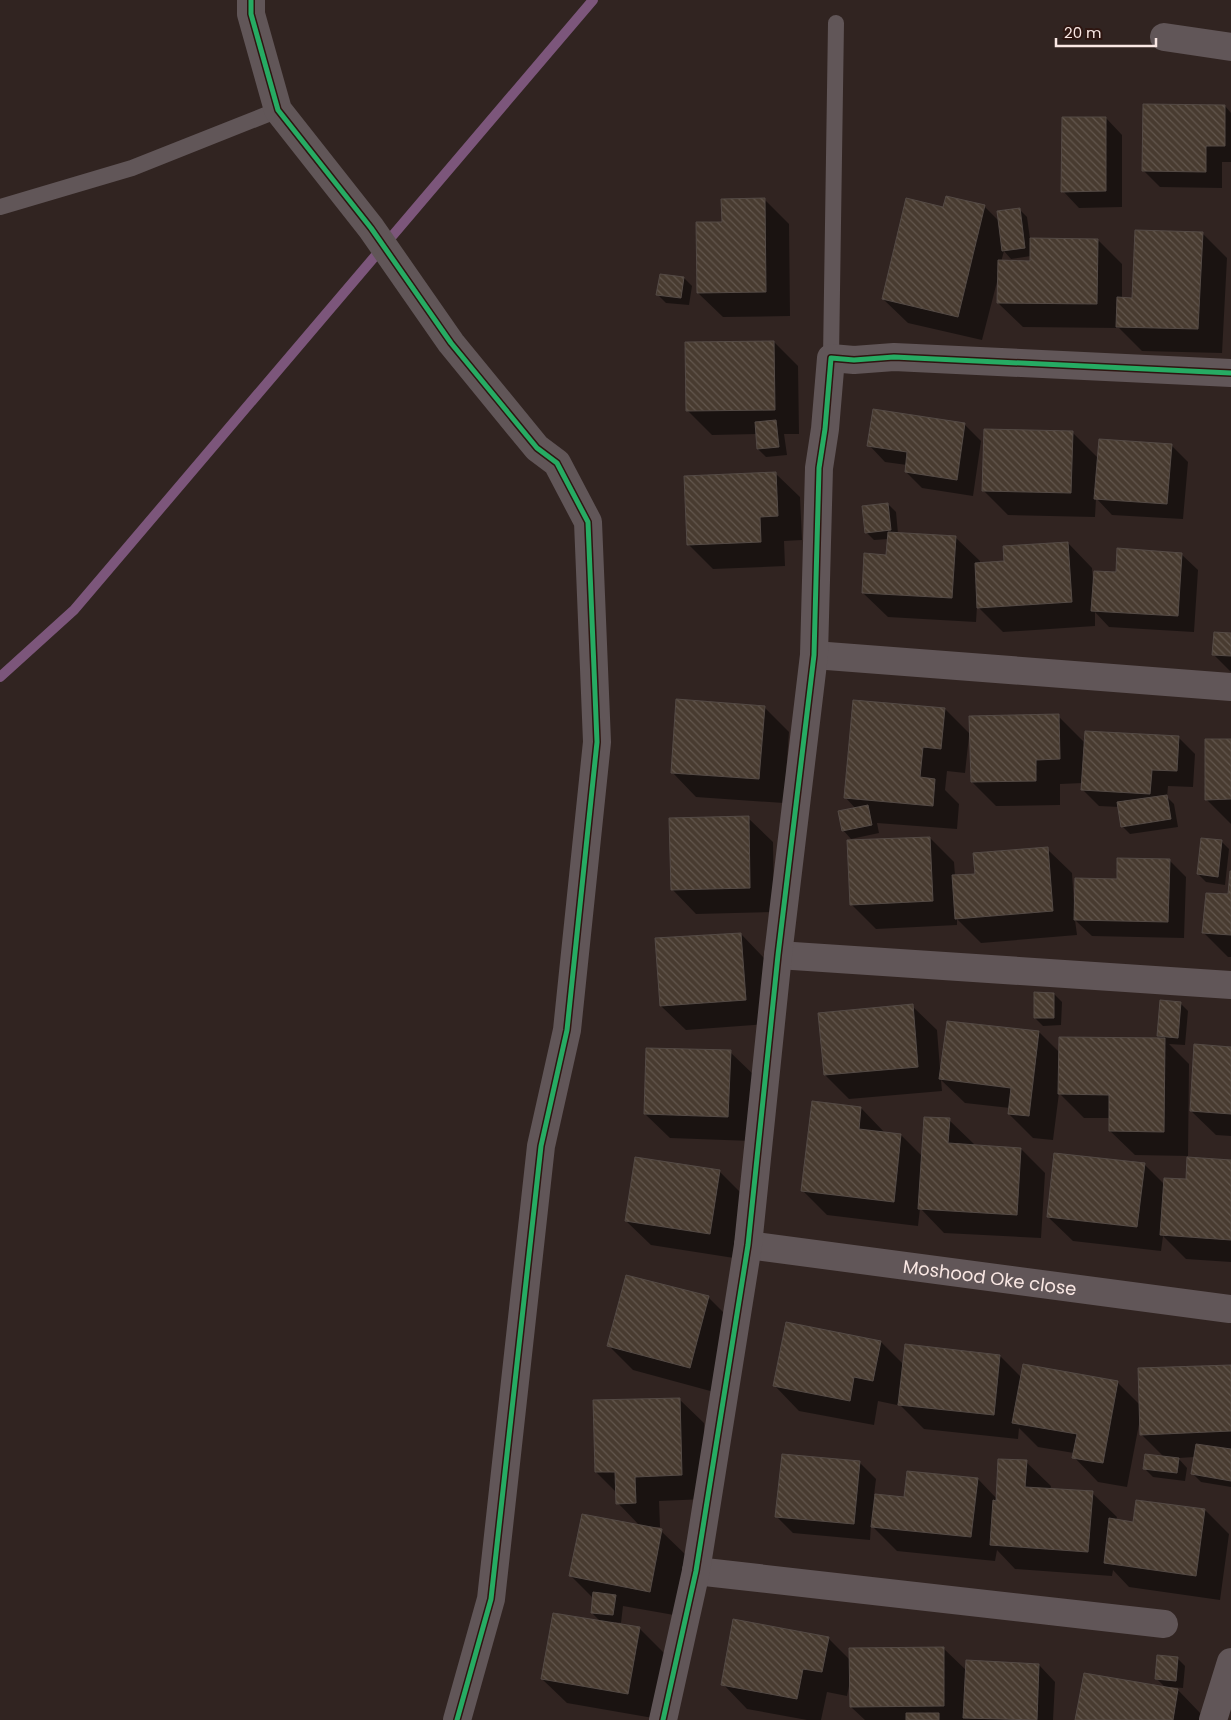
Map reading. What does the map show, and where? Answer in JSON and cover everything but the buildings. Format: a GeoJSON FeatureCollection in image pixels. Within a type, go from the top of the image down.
{"type":"FeatureCollection","features":[{"type":"Feature","properties":{"kind":"street"},"geometry":{"type":"LineString","coordinates":[[252,0],[251,14],[278,110],[371,228],[450,343],[537,448],[557,462],[588,522],[597,742],[567,1030],[541,1146],[491,1599],[457,1720]]}},
{"type":"Feature","properties":{"kind":"street"},"geometry":{"type":"LineString","coordinates":[[1164,37],[1231,47]]}},
{"type":"Feature","properties":{"kind":"street"},"geometry":{"type":"LineString","coordinates":[[663,1720],[696,1571],[748,1246],[778,955],[814,654],[819,468],[825,429],[831,358],[854,360],[903,358],[1231,373]]}},
{"type":"Feature","properties":{"kind":"street"},"geometry":{"type":"LineString","coordinates":[[814,654],[1231,687]]}},
{"type":"Feature","properties":{"kind":"street"},"geometry":{"type":"LineString","coordinates":[[778,955],[1231,985]]}},
{"type":"Feature","properties":{"kind":"street","name":"Moshood Oke close"},"geometry":{"type":"LineString","coordinates":[[748,1246],[1230,1309]]}},
{"type":"Feature","properties":{"kind":"street"},"geometry":{"type":"LineString","coordinates":[[696,1571],[1164,1624]]}},
{"type":"Feature","properties":{"kind":"street"},"geometry":{"type":"LineString","coordinates":[[1213,1720],[1231,1662]]}},
{"type":"Feature","properties":{"kind":"lane"},"geometry":{"type":"LineString","coordinates":[[831,358],[836,23]]}},
{"type":"Feature","properties":{"kind":"lane"},"geometry":{"type":"LineString","coordinates":[[0,207],[132,168],[278,110]]}},
{"type":"Feature","properties":{"kind":"waterway"},"geometry":{"type":"LineString","coordinates":[[0,677],[74,610],[593,0]]}},
{"type":"Feature","properties":{"kind":"cycle path"},"geometry":{"type":"LineString","coordinates":[[251,0],[251,14],[278,110],[371,228],[451,343],[537,448],[557,463],[588,522],[597,742],[567,1030],[541,1146],[491,1599],[457,1720]]}},
{"type":"Feature","properties":{"kind":"cycle path"},"geometry":{"type":"LineString","coordinates":[[663,1720],[696,1571],[748,1245],[778,955],[814,655],[819,468],[825,429],[831,358],[854,360],[894,357],[1231,373]]}}]}
